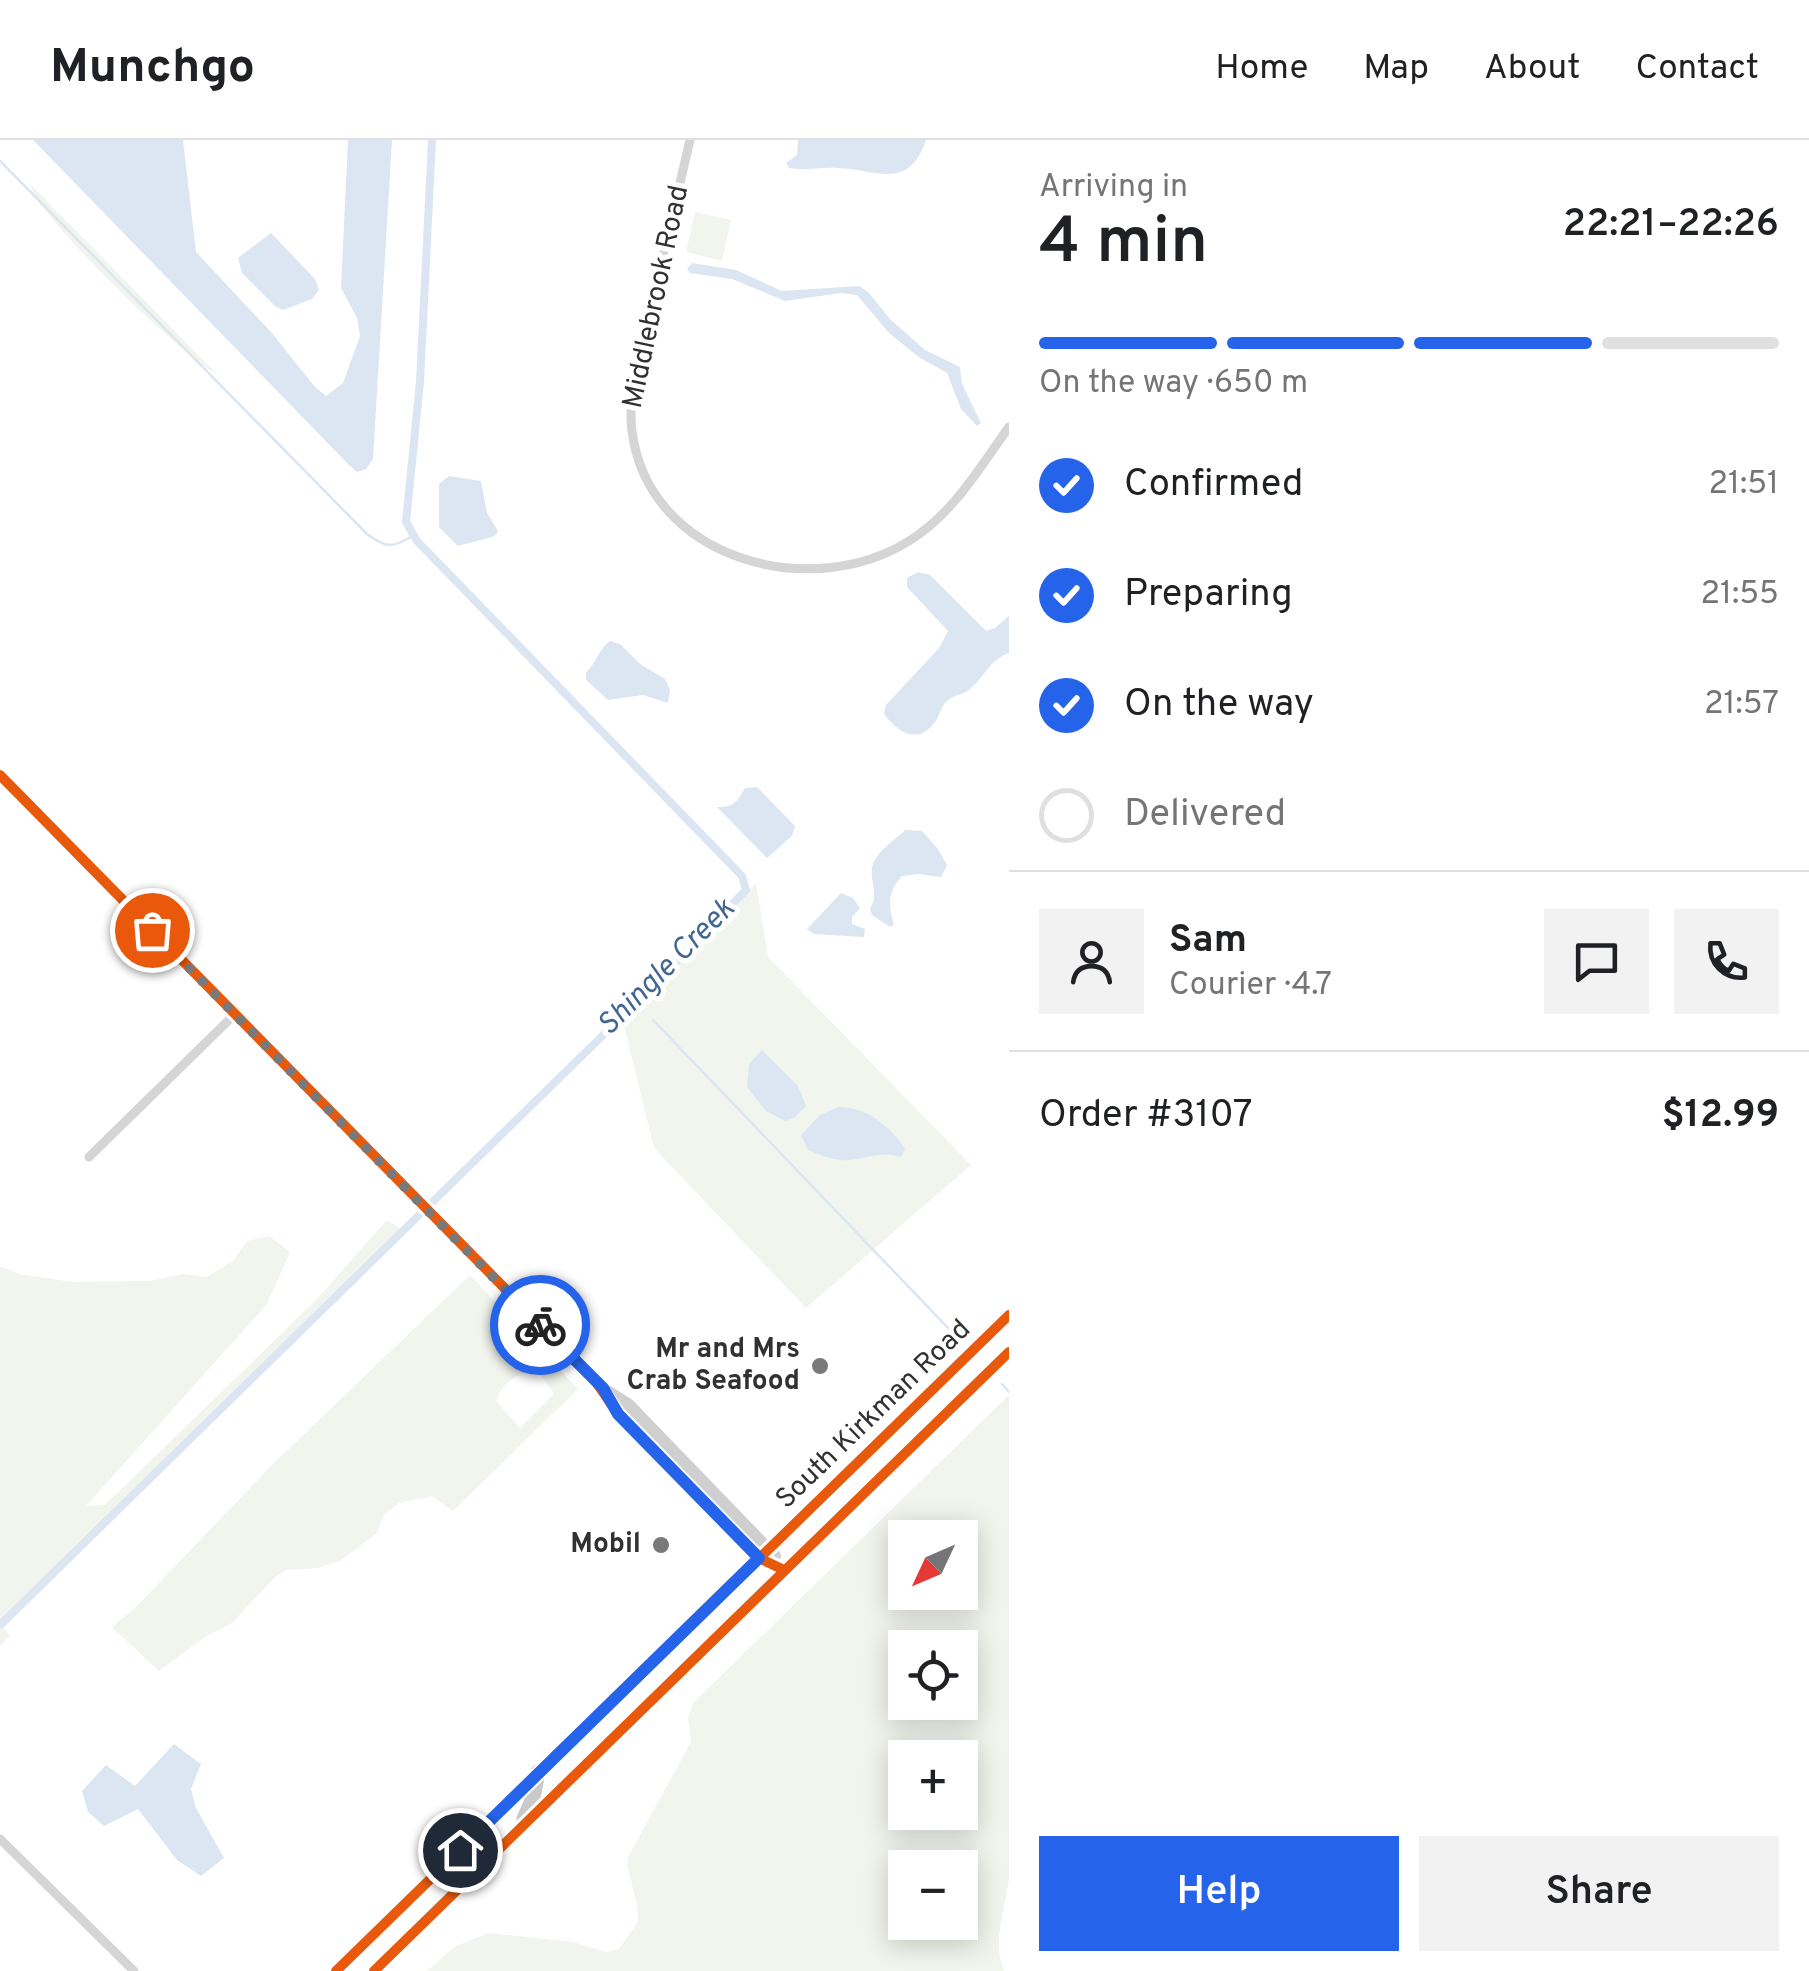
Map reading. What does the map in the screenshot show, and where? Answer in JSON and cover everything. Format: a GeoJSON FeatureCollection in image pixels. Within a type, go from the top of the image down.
{"type":"FeatureCollection","features":[{"type":"Feature","properties":{"kind":"main road","name":"South Kirkman Road"},"geometry":{"type":"LineString","coordinates":[[336,1971],[1009,1315]]}},
{"type":"Feature","properties":{"kind":"main road","name":"South Kirkman Road"},"geometry":{"type":"LineString","coordinates":[[374,1971],[1009,1352]]}},
{"type":"Feature","properties":{"kind":"main road"},"geometry":{"type":"LineString","coordinates":[[520,1827],[534,1798],[538,1772]]}},
{"type":"Feature","properties":{"kind":"street","name":"Middlebrook Road"},"geometry":{"type":"LineString","coordinates":[[690,140],[637,366],[631,410],[632,437],[644,472],[659,498],[682,524],[716,547],[762,565],[819,571],[866,562],[903,545],[935,522],[1009,427]]}},
{"type":"Feature","properties":{"kind":"street"},"geometry":{"type":"LineString","coordinates":[[0,775],[603,1388],[628,1404],[784,1570]]}},
{"type":"Feature","properties":{"kind":"street"},"geometry":{"type":"LineString","coordinates":[[88,1158],[235,1014]]}},
{"type":"Feature","properties":{"kind":"street"},"geometry":{"type":"LineString","coordinates":[[0,1838],[134,1971]]}},
{"type":"Feature","properties":{"kind":"shaded area"},"geometry":{"type":"Polygon","coordinates":[[[33,140],[183,140],[196,252],[326,396],[343,383],[360,336],[357,318],[341,288],[348,140],[392,140],[373,459],[366,469],[357,472],[349,465],[33,140]]]}},
{"type":"Feature","properties":{"kind":"shaded area"},"geometry":{"type":"Polygon","coordinates":[[[798,140],[926,140],[910,166],[889,174],[789,168],[786,163],[797,155],[798,140]]]}},
{"type":"Feature","properties":{"kind":"shaded area"},"geometry":{"type":"Polygon","coordinates":[[[30,184],[217,374],[113,285],[57,224],[30,184]]]}},
{"type":"Feature","properties":{"kind":"shaded area"},"geometry":{"type":"Polygon","coordinates":[[[695,212],[731,220],[722,261],[686,252],[695,212]]]}},
{"type":"Feature","properties":{"kind":"shaded area"},"geometry":{"type":"Polygon","coordinates":[[[271,233],[315,279],[319,290],[312,299],[283,310],[242,273],[238,258],[271,233]]]}},
{"type":"Feature","properties":{"kind":"shaded area"},"geometry":{"type":"Polygon","coordinates":[[[692,263],[736,270],[782,291],[859,286],[925,350],[960,367],[962,384],[981,423],[977,426],[961,409],[947,373],[889,333],[857,295],[841,293],[785,301],[732,279],[690,273],[687,269],[692,263]]]}},
{"type":"Feature","properties":{"kind":"shaded area"},"geometry":{"type":"Polygon","coordinates":[[[449,476],[481,481],[487,513],[498,531],[495,536],[458,546],[439,527],[439,484],[449,476]]]}},
{"type":"Feature","properties":{"kind":"shaded area"},"geometry":{"type":"Polygon","coordinates":[[[918,572],[930,575],[986,631],[1009,616],[1009,653],[996,660],[969,690],[947,701],[929,729],[915,735],[902,731],[884,714],[886,705],[939,648],[948,631],[907,587],[907,578],[918,572]]]}},
{"type":"Feature","properties":{"kind":"shaded area"},"geometry":{"type":"Polygon","coordinates":[[[610,641],[620,644],[640,664],[665,679],[670,690],[668,703],[643,695],[608,700],[586,680],[586,673],[610,641]]]}},
{"type":"Feature","properties":{"kind":"shaded area"},"geometry":{"type":"Polygon","coordinates":[[[757,787],[795,826],[792,836],[767,858],[717,807],[731,805],[745,788],[757,787]]]}},
{"type":"Feature","properties":{"kind":"shaded area"},"geometry":{"type":"Polygon","coordinates":[[[905,830],[922,831],[947,865],[941,877],[902,876],[891,893],[894,925],[890,927],[872,915],[870,909],[874,898],[872,868],[881,852],[905,830]]]}},
{"type":"Feature","properties":{"kind":"shaded area"},"geometry":{"type":"Polygon","coordinates":[[[756,883],[768,957],[971,1165],[806,1308],[654,1148],[623,1018],[756,883]]]}},
{"type":"Feature","properties":{"kind":"shaded area"},"geometry":{"type":"Polygon","coordinates":[[[841,893],[853,898],[860,908],[852,917],[852,924],[865,929],[864,937],[814,934],[807,929],[841,893]]]}},
{"type":"Feature","properties":{"kind":"shaded area"},"geometry":{"type":"Polygon","coordinates":[[[762,1050],[798,1086],[806,1106],[794,1118],[785,1121],[766,1111],[747,1087],[749,1064],[762,1050]]]}},
{"type":"Feature","properties":{"kind":"shaded area"},"geometry":{"type":"Polygon","coordinates":[[[838,1107],[858,1110],[884,1125],[905,1149],[901,1157],[839,1160],[808,1150],[801,1135],[820,1115],[838,1107]]]}},
{"type":"Feature","properties":{"kind":"shaded area"},"geometry":{"type":"Polygon","coordinates":[[[387,1220],[405,1232],[4,1628],[10,1636],[0,1646],[0,1266],[19,1274],[73,1282],[150,1281],[183,1274],[207,1277],[234,1260],[247,1241],[269,1236],[290,1252],[267,1304],[86,1506],[105,1505],[316,1300],[387,1220]]]}},
{"type":"Feature","properties":{"kind":"shaded area"},"geometry":{"type":"Polygon","coordinates":[[[470,1275],[578,1389],[453,1511],[432,1496],[399,1503],[384,1515],[376,1534],[340,1561],[318,1568],[286,1570],[232,1623],[205,1637],[159,1671],[112,1627],[136,1607],[271,1466],[470,1275]],[[537,1369],[512,1379],[496,1401],[520,1428],[554,1394],[537,1369]]]}},
{"type":"Feature","properties":{"kind":"shaded area"},"geometry":{"type":"Polygon","coordinates":[[[1009,1395],[1009,1878],[999,1948],[1004,1971],[427,1971],[454,1947],[489,1933],[573,1942],[607,1952],[619,1949],[638,1922],[627,1865],[629,1855],[691,1742],[688,1718],[693,1703],[1009,1395]]]}},
{"type":"Feature","properties":{"kind":"shaded area"},"geometry":{"type":"Polygon","coordinates":[[[174,1744],[201,1764],[191,1789],[196,1808],[224,1858],[201,1876],[177,1860],[138,1809],[104,1826],[88,1812],[82,1791],[106,1765],[135,1786],[174,1744]]]}},
{"type":"Feature","properties":{"kind":"waterway","name":"Shingle Creek"},"geometry":{"type":"LineString","coordinates":[[0,1625],[637,1002],[746,890],[742,876],[417,541],[406,522],[420,382],[432,140]]}},
{"type":"Feature","properties":{"kind":"waterway"},"geometry":{"type":"LineString","coordinates":[[0,161],[367,534],[390,545],[414,535]]}},
{"type":"Feature","properties":{"kind":"waterway"},"geometry":{"type":"LineString","coordinates":[[653,1020],[951,1331]]}},
{"type":"Feature","properties":{"kind":"waterway"},"geometry":{"type":"LineString","coordinates":[[1002,1384],[1009,1392]]}},
{"type":"Feature","properties":{"kind":"cycle path"},"geometry":{"type":"LineString","coordinates":[[0,775],[594,1379],[618,1414],[746,1545],[759,1558],[784,1570]]}},
{"type":"Feature","properties":{"kind":"cycle path"},"geometry":{"type":"LineString","coordinates":[[336,1971],[1009,1315]]}},
{"type":"Feature","properties":{"kind":"cycle path"},"geometry":{"type":"LineString","coordinates":[[374,1971],[1009,1352]]}},
{"type":"Feature","properties":{"kind":"way so far"},"geometry":{"type":"LineString","coordinates":[[152,930],[540,1325]]}},
{"type":"Feature","properties":{"kind":"place","name":"Mr and Mrs Crab Seafood"},"geometry":{"type":"Point","coordinates":[820,1366]}},
{"type":"Feature","properties":{"kind":"place","name":"Mobil"},"geometry":{"type":"Point","coordinates":[661,1545]}},
{"type":"Feature","properties":{"kind":"route"},"geometry":{"type":"LineString","coordinates":[[460,1850],[759,1558],[618,1414],[603,1388],[540,1325]]}}]}
